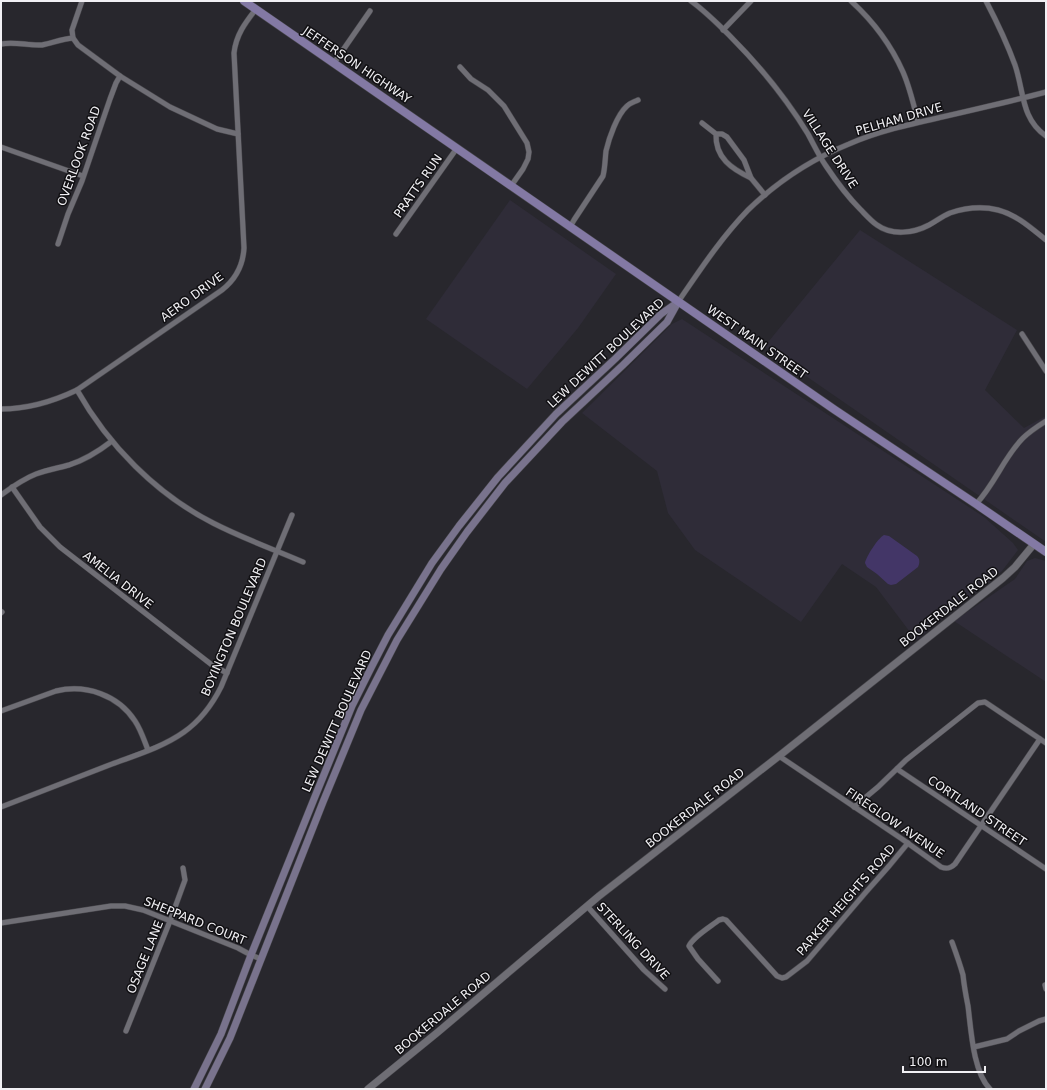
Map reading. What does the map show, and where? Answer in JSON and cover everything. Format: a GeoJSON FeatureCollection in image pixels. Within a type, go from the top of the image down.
{"type":"FeatureCollection","features":[{"type":"Feature","properties":{"kind":"main road","name":"JEFFERSON HIGHWAY"},"geometry":{"type":"LineString","coordinates":[[244,1],[457,148]]}},
{"type":"Feature","properties":{"kind":"main road","name":"WEST MAIN STREET"},"geometry":{"type":"LineString","coordinates":[[457,148],[854,424],[1046,552]]}},
{"type":"Feature","properties":{"kind":"main road","name":"LEW DEWITT BOULEVARD"},"geometry":{"type":"LineString","coordinates":[[194,1089],[221,1034],[251,955],[352,706],[388,635],[432,563],[498,477],[556,414],[661,314],[678,302]]}},
{"type":"Feature","properties":{"kind":"main road","name":"LEW DEWITT BOULEVARD"},"geometry":{"type":"LineString","coordinates":[[205,1089],[230,1038],[361,710],[379,672],[397,640],[441,568],[505,483],[562,422],[667,322],[678,302]]}},
{"type":"Feature","properties":{"kind":"street"},"geometry":{"type":"LineString","coordinates":[[82,1],[72,30],[73,38],[78,45],[120,76],[170,107],[209,126],[238,134]]}},
{"type":"Feature","properties":{"kind":"street","name":"VILLAGE DRIVE"},"geometry":{"type":"LineString","coordinates":[[691,1],[723,30],[759,67],[777,89],[804,128],[837,181],[854,203],[877,226],[898,232],[912,231],[958,210],[989,208],[1016,217],[1046,240]]}},
{"type":"Feature","properties":{"kind":"street"},"geometry":{"type":"LineString","coordinates":[[723,30],[751,1]]}},
{"type":"Feature","properties":{"kind":"street"},"geometry":{"type":"LineString","coordinates":[[851,1],[869,19],[893,52],[906,80],[918,122]]}},
{"type":"Feature","properties":{"kind":"street"},"geometry":{"type":"LineString","coordinates":[[986,1],[1016,66],[1026,111],[1029,118],[1046,136]]}},
{"type":"Feature","properties":{"kind":"street","name":"AERO DRIVE"},"geometry":{"type":"LineString","coordinates":[[1,409],[45,403],[76,390],[222,290],[237,275],[242,264],[244,248],[234,53],[239,33],[256,9]]}},
{"type":"Feature","properties":{"kind":"street"},"geometry":{"type":"LineString","coordinates":[[334,63],[370,11]]}},
{"type":"Feature","properties":{"kind":"street"},"geometry":{"type":"LineString","coordinates":[[1,44],[16,43],[42,45],[73,38]]}},
{"type":"Feature","properties":{"kind":"street"},"geometry":{"type":"LineString","coordinates":[[460,67],[471,79],[488,90],[504,106],[527,143],[529,152],[528,159],[512,186]]}},
{"type":"Feature","properties":{"kind":"street","name":"OVERLOOK ROAD"},"geometry":{"type":"LineString","coordinates":[[58,244],[110,99],[120,76]]}},
{"type":"Feature","properties":{"kind":"street","name":"PELHAM DRIVE"},"geometry":{"type":"LineString","coordinates":[[678,302],[725,236],[748,210],[792,175],[821,157],[867,137],[918,122],[1046,92]]}},
{"type":"Feature","properties":{"kind":"street"},"geometry":{"type":"LineString","coordinates":[[570,228],[603,176],[607,149],[616,123],[627,106],[638,100]]}},
{"type":"Feature","properties":{"kind":"street"},"geometry":{"type":"LineString","coordinates":[[702,122],[716,134],[722,134],[727,137],[744,160],[752,178],[765,195]]}},
{"type":"Feature","properties":{"kind":"street"},"geometry":{"type":"LineString","coordinates":[[716,134],[716,144],[719,152],[727,164],[738,172],[752,178]]}},
{"type":"Feature","properties":{"kind":"street"},"geometry":{"type":"LineString","coordinates":[[1,147],[83,176]]}},
{"type":"Feature","properties":{"kind":"street","name":"PRATTS RUN"},"geometry":{"type":"LineString","coordinates":[[396,234],[457,148]]}},
{"type":"Feature","properties":{"kind":"street"},"geometry":{"type":"LineString","coordinates":[[1022,334],[1046,371]]}},
{"type":"Feature","properties":{"kind":"street"},"geometry":{"type":"LineString","coordinates":[[76,390],[112,441],[122,453],[148,478],[195,513],[212,523],[303,562]]}},
{"type":"Feature","properties":{"kind":"street"},"geometry":{"type":"LineString","coordinates":[[976,504],[989,489],[1013,450],[1022,439],[1046,421]]}},
{"type":"Feature","properties":{"kind":"street"},"geometry":{"type":"LineString","coordinates":[[1,494],[35,474],[68,465],[85,458],[112,441]]}},
{"type":"Feature","properties":{"kind":"street","name":"AMELIA DRIVE"},"geometry":{"type":"LineString","coordinates":[[12,488],[40,527],[60,547],[212,665],[227,673]]}},
{"type":"Feature","properties":{"kind":"street","name":"BOYINGTON BOULEVARD"},"geometry":{"type":"LineString","coordinates":[[1,807],[148,750],[172,739],[199,720],[215,699],[227,673],[292,515]]}},
{"type":"Feature","properties":{"kind":"street","name":"BOOKERDALE ROAD"},"geometry":{"type":"LineString","coordinates":[[368,1089],[587,906],[1003,578],[1034,544]]}},
{"type":"Feature","properties":{"kind":"street"},"geometry":{"type":"LineString","coordinates":[[1,711],[63,689],[81,689],[97,692],[111,698],[129,713],[140,729],[148,750]]}},
{"type":"Feature","properties":{"kind":"street"},"geometry":{"type":"LineString","coordinates":[[854,807],[878,787],[906,760],[976,704],[982,702],[986,702],[1046,743]]}},
{"type":"Feature","properties":{"kind":"street"},"geometry":{"type":"LineString","coordinates":[[352,706],[361,710]]}},
{"type":"Feature","properties":{"kind":"street","name":"FIREGLOW AVENUE"},"geometry":{"type":"LineString","coordinates":[[779,756],[941,867],[949,868],[955,864],[1040,739]]}},
{"type":"Feature","properties":{"kind":"street","name":"CORTLAND STREET"},"geometry":{"type":"LineString","coordinates":[[897,769],[1046,870]]}},
{"type":"Feature","properties":{"kind":"street","name":"PARKER HEIGHTS ROAD"},"geometry":{"type":"LineString","coordinates":[[718,981],[698,959],[689,944],[719,920],[726,920],[777,976],[782,978],[786,977],[802,966],[816,952],[908,843]]}},
{"type":"Feature","properties":{"kind":"street","name":"OSAGE LANE"},"geometry":{"type":"LineString","coordinates":[[126,1031],[186,880],[183,868]]}},
{"type":"Feature","properties":{"kind":"street","name":"STERLING DRIVE"},"geometry":{"type":"LineString","coordinates":[[587,906],[644,970],[665,989]]}},
{"type":"Feature","properties":{"kind":"street","name":"SHEPPARD COURT"},"geometry":{"type":"LineString","coordinates":[[1,923],[104,907],[131,907],[143,910],[262,959]]}},
{"type":"Feature","properties":{"kind":"street"},"geometry":{"type":"LineString","coordinates":[[952,942],[962,973],[977,1064],[986,1085],[990,1089]]}},
{"type":"Feature","properties":{"kind":"street"},"geometry":{"type":"LineString","coordinates":[[974,1047],[1007,1039],[1019,1031],[1046,1019]]}},
{"type":"Feature","properties":{"kind":"shaded area"},"geometry":{"type":"Polygon","coordinates":[[[510,200],[616,274],[578,328],[527,389],[426,319],[510,200]]]}},
{"type":"Feature","properties":{"kind":"shaded area"},"geometry":{"type":"Polygon","coordinates":[[[860,230],[1017,330],[985,390],[1024,428],[1046,416],[1046,542],[764,347],[860,230]]]}},
{"type":"Feature","properties":{"kind":"shaded area"},"geometry":{"type":"Polygon","coordinates":[[[682,319],[984,517],[1013,543],[1018,550],[1002,571],[916,640],[876,587],[842,564],[801,622],[695,550],[668,513],[657,471],[582,413],[672,324],[682,319]]]}},
{"type":"Feature","properties":{"kind":"shaded area"},"geometry":{"type":"Polygon","coordinates":[[[884,535],[889,536],[919,558],[918,567],[896,584],[891,585],[867,567],[865,563],[873,548],[884,535]]]}},
{"type":"Feature","properties":{"kind":"shaded area"},"geometry":{"type":"Polygon","coordinates":[[[1035,558],[1046,561],[1046,682],[954,621],[1015,579],[1027,561],[1035,558]]]}}]}
